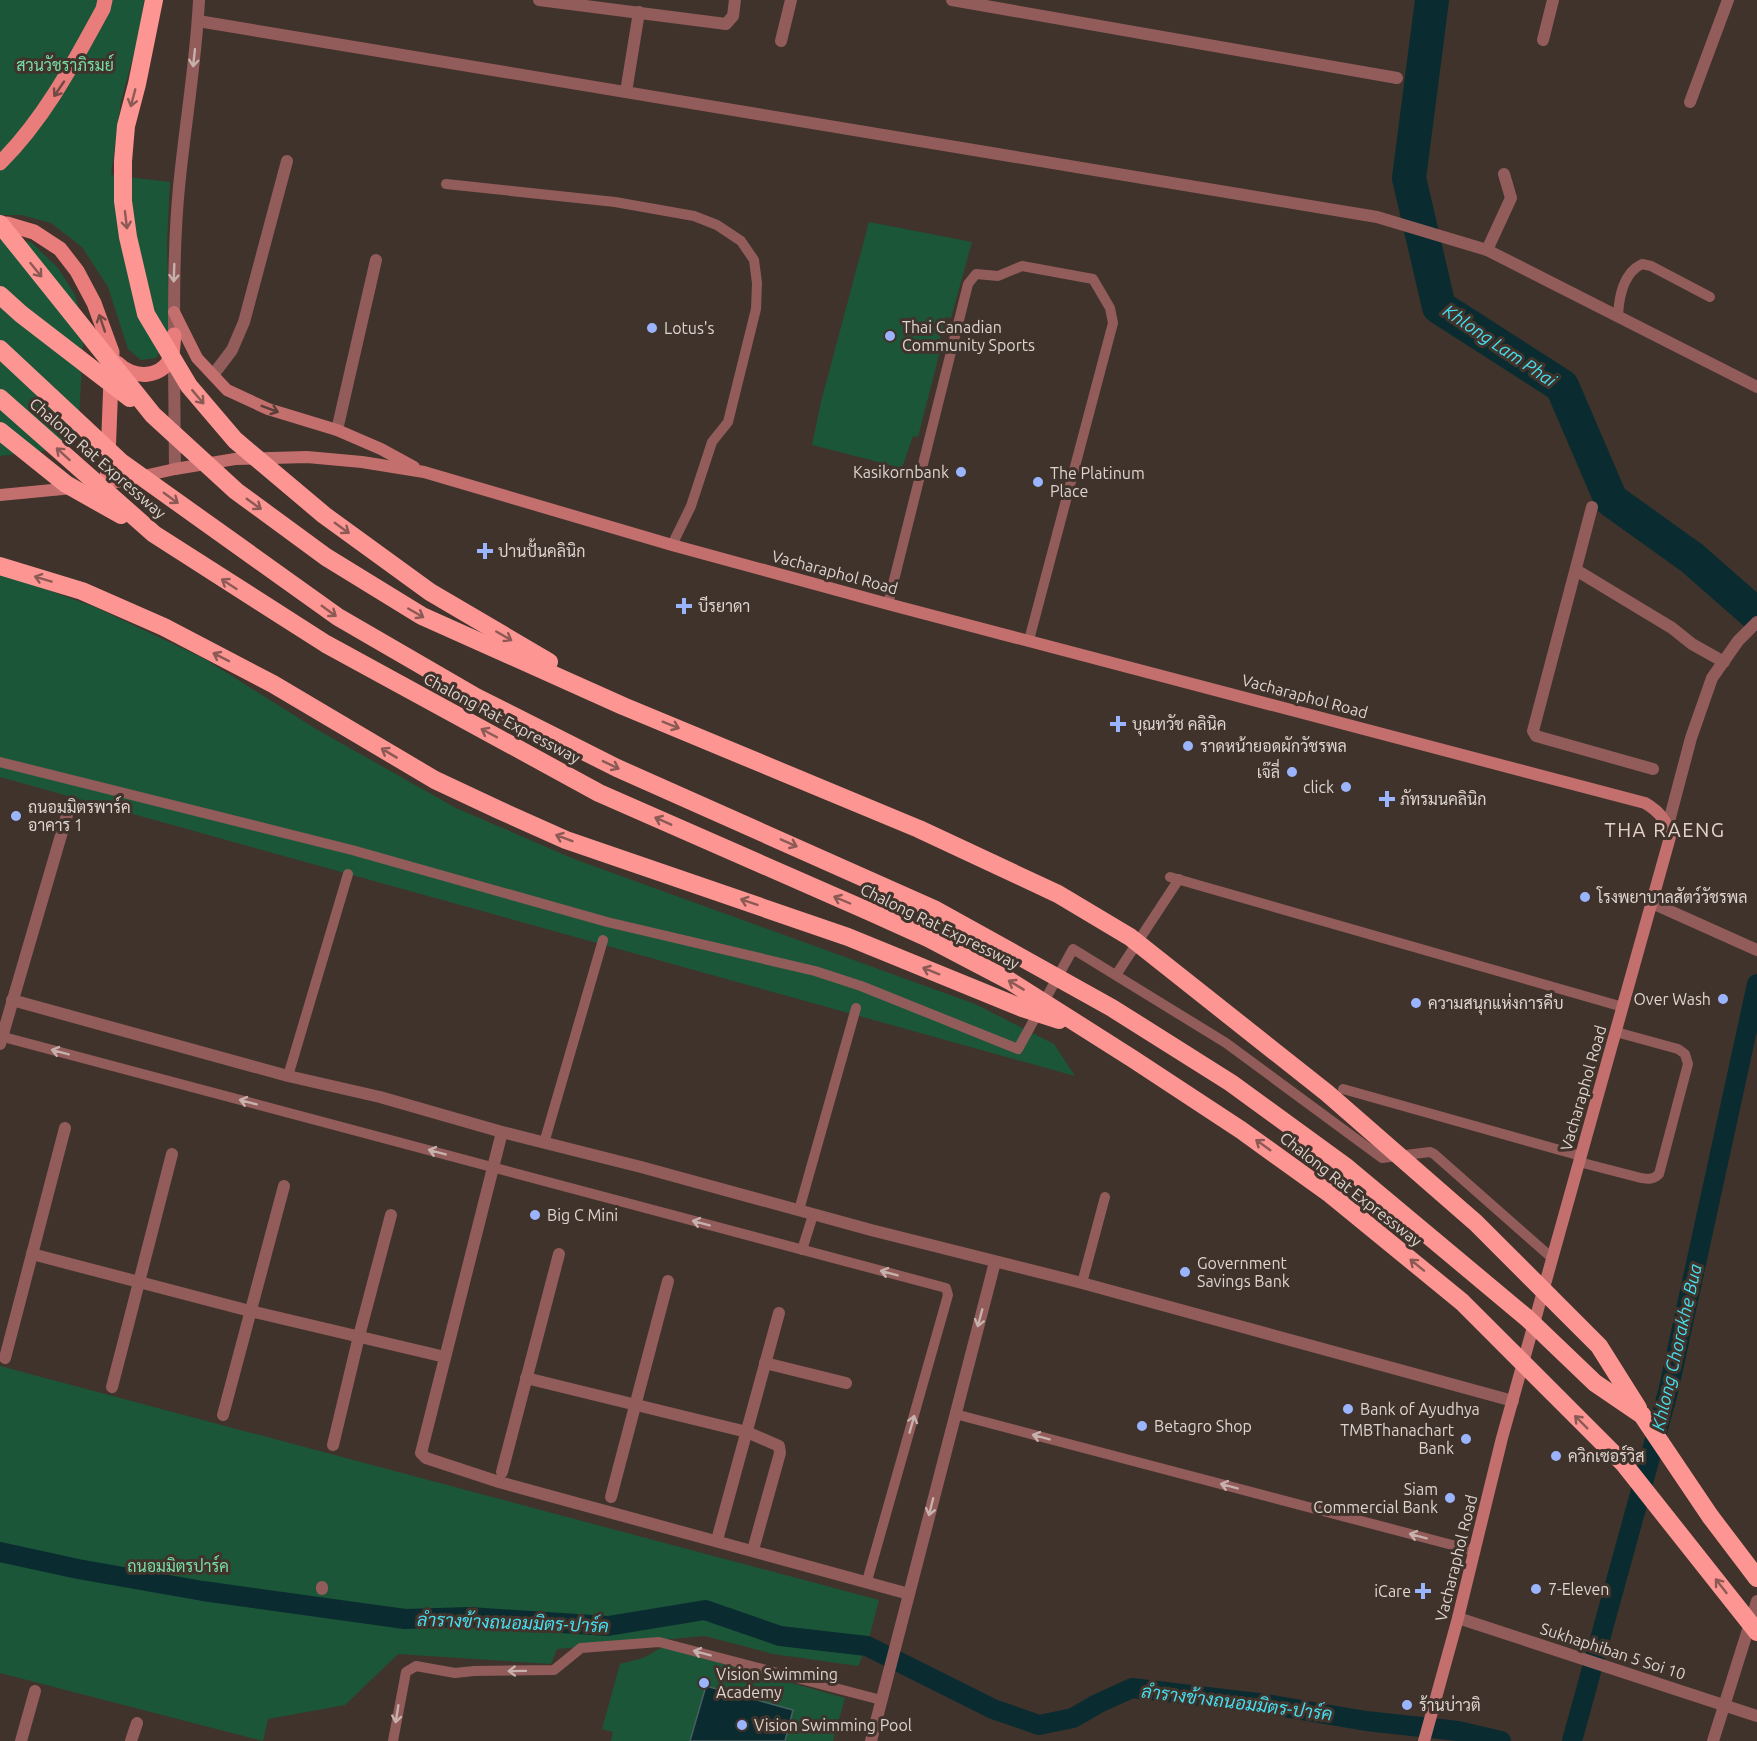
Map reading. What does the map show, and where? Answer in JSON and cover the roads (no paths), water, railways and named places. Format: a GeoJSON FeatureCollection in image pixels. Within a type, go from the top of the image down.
{"type":"FeatureCollection","features":[{"type":"Feature","properties":{"kind":"highway"},"geometry":{"type":"LineString","coordinates":[[154,0],[126,126],[123,201],[128,237],[146,314],[189,386],[234,440],[324,515],[430,592],[623,706]]}},
{"type":"Feature","properties":{"kind":"highway"},"geometry":{"type":"LineString","coordinates":[[2,224],[153,415]]}},
{"type":"Feature","properties":{"kind":"highway"},"geometry":{"type":"LineString","coordinates":[[0,295],[21,314],[153,415],[236,491],[326,557],[412,610],[623,706],[920,829],[1058,894],[1130,937],[1327,1093],[1476,1223],[1599,1346],[1642,1415]]}},
{"type":"Feature","properties":{"kind":"highway","name":"Chalong Rat Expressway"},"geometry":{"type":"LineString","coordinates":[[0,349],[121,462],[338,617],[476,697],[617,768],[936,910],[1112,1008],[1231,1083],[1345,1166],[1527,1318],[1595,1383],[1642,1415],[1710,1516],[1757,1578]]}},
{"type":"Feature","properties":{"kind":"highway","name":"Chalong Rat Expressway"},"geometry":{"type":"LineString","coordinates":[[0,398],[154,534],[326,644],[599,793],[928,938],[1010,981],[1241,1130],[1330,1194],[1462,1302],[1624,1464],[1757,1632]]}},
{"type":"Feature","properties":{"kind":"highway"},"geometry":{"type":"LineString","coordinates":[[0,431],[66,484],[154,534]]}},
{"type":"Feature","properties":{"kind":"highway"},"geometry":{"type":"LineString","coordinates":[[0,566],[82,591],[165,627],[273,684],[435,780],[566,840],[848,937],[1022,1008],[1084,1027]]}},
{"type":"Feature","properties":{"kind":"main road"},"geometry":{"type":"LineString","coordinates":[[0,163],[20,143],[63,84],[103,9],[105,0]]}},
{"type":"Feature","properties":{"kind":"main road"},"geometry":{"type":"LineString","coordinates":[[2,224],[34,232],[60,249],[77,271],[94,303],[116,361],[131,374],[150,374],[167,363],[172,355],[174,335]]}},
{"type":"Feature","properties":{"kind":"main road"},"geometry":{"type":"LineString","coordinates":[[174,312],[197,358],[227,390],[268,409],[337,430],[381,449],[424,472]]}},
{"type":"Feature","properties":{"kind":"main road"},"geometry":{"type":"LineString","coordinates":[[108,485],[112,352]]}},
{"type":"Feature","properties":{"kind":"main road","name":"Vacharaphol Road"},"geometry":{"type":"LineString","coordinates":[[0,495],[108,485],[175,469],[235,459],[307,457],[362,462],[424,472],[672,545],[1645,803],[1654,808],[1668,825],[1670,837],[1552,1257],[1426,1732]]}},
{"type":"Feature","properties":{"kind":"street"},"geometry":{"type":"LineString","coordinates":[[175,469],[174,276],[179,186],[199,0]]}},
{"type":"Feature","properties":{"kind":"street"},"geometry":{"type":"LineString","coordinates":[[539,0],[726,24],[733,16],[735,0]]}},
{"type":"Feature","properties":{"kind":"street"},"geometry":{"type":"LineString","coordinates":[[781,41],[791,0]]}},
{"type":"Feature","properties":{"kind":"street"},"geometry":{"type":"LineString","coordinates":[[952,0],[1397,78]]}},
{"type":"Feature","properties":{"kind":"street"},"geometry":{"type":"LineString","coordinates":[[1543,40],[1552,0]]}},
{"type":"Feature","properties":{"kind":"street"},"geometry":{"type":"LineString","coordinates":[[1690,102],[1728,0]]}},
{"type":"Feature","properties":{"kind":"street"},"geometry":{"type":"LineString","coordinates":[[626,92],[639,12]]}},
{"type":"Feature","properties":{"kind":"street"},"geometry":{"type":"LineString","coordinates":[[198,21],[1392,221],[1487,250],[1757,387]]}},
{"type":"Feature","properties":{"kind":"street"},"geometry":{"type":"LineString","coordinates":[[213,375],[232,350],[244,322],[287,161]]}},
{"type":"Feature","properties":{"kind":"street"},"geometry":{"type":"LineString","coordinates":[[1487,250],[1511,198],[1504,174]]}},
{"type":"Feature","properties":{"kind":"street"},"geometry":{"type":"LineString","coordinates":[[337,430],[376,260]]}},
{"type":"Feature","properties":{"kind":"street"},"geometry":{"type":"LineString","coordinates":[[1592,507],[1533,728],[1534,735],[1653,769]]}},
{"type":"Feature","properties":{"kind":"street"},"geometry":{"type":"LineString","coordinates":[[1576,570],[1724,662]]}},
{"type":"Feature","properties":{"kind":"street"},"geometry":{"type":"LineString","coordinates":[[1668,825],[1691,738],[1712,678],[1738,641],[1757,622]]}},
{"type":"Feature","properties":{"kind":"street"},"geometry":{"type":"LineString","coordinates":[[1,1039],[69,808]]}},
{"type":"Feature","properties":{"kind":"street"},"geometry":{"type":"LineString","coordinates":[[1652,903],[1755,949]]}},
{"type":"Feature","properties":{"kind":"street"},"geometry":{"type":"LineString","coordinates":[[12,1000],[288,1076],[380,1097],[813,1215],[1082,1283],[1513,1401]]}},
{"type":"Feature","properties":{"kind":"street"},"geometry":{"type":"LineString","coordinates":[[5,1358],[65,1128]]}},
{"type":"Feature","properties":{"kind":"street"},"geometry":{"type":"LineString","coordinates":[[502,1132],[421,1453],[426,1458],[499,1482],[909,1594]]}},
{"type":"Feature","properties":{"kind":"street"},"geometry":{"type":"LineString","coordinates":[[112,1387],[172,1154]]}},
{"type":"Feature","properties":{"kind":"street"},"geometry":{"type":"LineString","coordinates":[[223,1415],[284,1186]]}},
{"type":"Feature","properties":{"kind":"street"},"geometry":{"type":"LineString","coordinates":[[333,1445],[391,1215]]}},
{"type":"Feature","properties":{"kind":"street"},"geometry":{"type":"LineString","coordinates":[[32,1254],[250,1311],[445,1357]]}},
{"type":"Feature","properties":{"kind":"street"},"geometry":{"type":"LineString","coordinates":[[502,1472],[559,1254]]}},
{"type":"Feature","properties":{"kind":"street"},"geometry":{"type":"LineString","coordinates":[[871,1741],[995,1262]]}},
{"type":"Feature","properties":{"kind":"street"},"geometry":{"type":"LineString","coordinates":[[610,1497],[668,1281]]}},
{"type":"Feature","properties":{"kind":"street"},"geometry":{"type":"LineString","coordinates":[[717,1540],[779,1314]]}},
{"type":"Feature","properties":{"kind":"street"},"geometry":{"type":"LineString","coordinates":[[765,1363],[846,1383]]}},
{"type":"Feature","properties":{"kind":"street"},"geometry":{"type":"LineString","coordinates":[[526,1378],[747,1432],[779,1446],[781,1449],[753,1550]]}},
{"type":"Feature","properties":{"kind":"street"},"geometry":{"type":"LineString","coordinates":[[1713,1741],[1757,1601]]}},
{"type":"Feature","properties":{"kind":"street","name":"Sukhaphiban 5 Soi 10"},"geometry":{"type":"LineString","coordinates":[[1458,1618],[1757,1716]]}},
{"type":"Feature","properties":{"kind":"street"},"geometry":{"type":"LineString","coordinates":[[21,1741],[35,1691]]}},
{"type":"Feature","properties":{"kind":"street"},"geometry":{"type":"LineString","coordinates":[[131,1741],[136,1723]]}},
{"type":"Feature","properties":{"kind":"lane"},"geometry":{"type":"LineString","coordinates":[[446,184],[615,202],[694,216],[717,225],[741,241],[754,260],[757,283],[756,309],[728,422],[712,442],[691,506],[672,545]]}},
{"type":"Feature","properties":{"kind":"lane"},"geometry":{"type":"LineString","coordinates":[[1617,316],[1619,295],[1632,268],[1642,264],[1651,266],[1710,297]]}},
{"type":"Feature","properties":{"kind":"lane"},"geometry":{"type":"LineString","coordinates":[[888,604],[968,284],[976,274],[999,276],[1022,266],[1093,279],[1110,308],[1113,323],[1029,640]]}},
{"type":"Feature","properties":{"kind":"lane"},"geometry":{"type":"LineString","coordinates":[[0,762],[352,850],[608,922],[815,971],[861,986],[1018,1049],[1073,949],[1226,1042],[1382,1158],[1430,1152],[1434,1154],[1552,1257]]}},
{"type":"Feature","properties":{"kind":"lane"},"geometry":{"type":"LineString","coordinates":[[288,1076],[348,874]]}},
{"type":"Feature","properties":{"kind":"lane"},"geometry":{"type":"LineString","coordinates":[[1116,975],[1174,878],[1623,1007]]}},
{"type":"Feature","properties":{"kind":"lane"},"geometry":{"type":"LineString","coordinates":[[544,1143],[603,940]]}},
{"type":"Feature","properties":{"kind":"lane"},"geometry":{"type":"LineString","coordinates":[[799,1210],[856,1008]]}},
{"type":"Feature","properties":{"kind":"lane"},"geometry":{"type":"LineString","coordinates":[[1343,1089],[1641,1178],[1655,1178],[1659,1174],[1688,1064],[1685,1054],[1678,1049],[1616,1032]]}},
{"type":"Feature","properties":{"kind":"lane"},"geometry":{"type":"LineString","coordinates":[[1,1039],[946,1288],[948,1295],[867,1581]]}},
{"type":"Feature","properties":{"kind":"lane"},"geometry":{"type":"LineString","coordinates":[[1082,1283],[1105,1197]]}},
{"type":"Feature","properties":{"kind":"lane"},"geometry":{"type":"LineString","coordinates":[[802,1250],[813,1215]]}},
{"type":"Feature","properties":{"kind":"lane"},"geometry":{"type":"LineString","coordinates":[[955,1414],[1474,1551]]}},
{"type":"Feature","properties":{"kind":"lane"},"geometry":{"type":"LineString","coordinates":[[393,1741],[406,1672],[416,1666],[455,1673],[554,1670],[581,1648],[659,1642],[881,1700]]}},
{"type":"Feature","properties":{"kind":"water","name":"Vision Swimming Pool"},"geometry":{"type":"Polygon","coordinates":[[[706,1686],[793,1710],[785,1741],[690,1741],[706,1686]]]}},
{"type":"Feature","properties":{"kind":"waterway","name":"Khlong Lam Phai"},"geometry":{"type":"LineString","coordinates":[[1432,0],[1409,178],[1439,307],[1562,386],[1611,500],[1692,558],[1757,615]]}},
{"type":"Feature","properties":{"kind":"waterway","name":"Khlong Chorakhe Bua"},"geometry":{"type":"LineString","coordinates":[[1572,1741],[1668,1392],[1757,984]]}},
{"type":"Feature","properties":{"kind":"waterway","name":"ลำรางข้างถนอมมิตร-ปาร์ค"},"geometry":{"type":"LineString","coordinates":[[0,1552],[78,1569],[203,1591],[405,1619],[469,1617],[608,1626],[705,1610],[780,1636],[867,1646],[993,1709],[1039,1725],[1073,1718],[1132,1688],[1266,1704],[1366,1721],[1458,1731],[1501,1741]]}},
{"type":"Feature","properties":{"kind":"place","name":"Lotus's"},"geometry":{"type":"Point","coordinates":[652,328]}},
{"type":"Feature","properties":{"kind":"place","name":"Thai Canadian Community Sports"},"geometry":{"type":"Point","coordinates":[890,336]}},
{"type":"Feature","properties":{"kind":"place","name":"Kasikornbank"},"geometry":{"type":"Point","coordinates":[961,472]}},
{"type":"Feature","properties":{"kind":"place","name":"The Platinum Place"},"geometry":{"type":"Point","coordinates":[1038,482]}},
{"type":"Feature","properties":{"kind":"place","name":"ปานปั้นคลินิก"},"geometry":{"type":"Point","coordinates":[485,551]}},
{"type":"Feature","properties":{"kind":"place","name":"บีรยาดา"},"geometry":{"type":"Point","coordinates":[684,606]}},
{"type":"Feature","properties":{"kind":"place","name":"บุณทวัช คลินิค"},"geometry":{"type":"Point","coordinates":[1118,724]}},
{"type":"Feature","properties":{"kind":"place","name":"ราดหน้ายอดผักวัชรพล"},"geometry":{"type":"Point","coordinates":[1188,746]}},
{"type":"Feature","properties":{"kind":"place","name":"เจ๊ลี่"},"geometry":{"type":"Point","coordinates":[1292,772]}},
{"type":"Feature","properties":{"kind":"place","name":"click"},"geometry":{"type":"Point","coordinates":[1346,787]}},
{"type":"Feature","properties":{"kind":"place","name":"ภัทรมนคลินิก"},"geometry":{"type":"Point","coordinates":[1387,799]}},
{"type":"Feature","properties":{"kind":"place","name":"ถนอมมิตรพาร์ค อาคาร 1"},"geometry":{"type":"Point","coordinates":[16,816]}},
{"type":"Feature","properties":{"kind":"place","name":"โรงพยาบาลสัตว์วัชรพล"},"geometry":{"type":"Point","coordinates":[1585,897]}},
{"type":"Feature","properties":{"kind":"place","name":"Over Wash"},"geometry":{"type":"Point","coordinates":[1723,999]}},
{"type":"Feature","properties":{"kind":"place","name":"ความสนุกแห่งการคีบ"},"geometry":{"type":"Point","coordinates":[1416,1003]}},
{"type":"Feature","properties":{"kind":"place","name":"Big C Mini"},"geometry":{"type":"Point","coordinates":[535,1215]}},
{"type":"Feature","properties":{"kind":"place","name":"Government Savings Bank"},"geometry":{"type":"Point","coordinates":[1185,1272]}},
{"type":"Feature","properties":{"kind":"place","name":"Bank of Ayudhya"},"geometry":{"type":"Point","coordinates":[1348,1409]}},
{"type":"Feature","properties":{"kind":"place","name":"Betagro Shop"},"geometry":{"type":"Point","coordinates":[1142,1426]}},
{"type":"Feature","properties":{"kind":"place","name":"TMBThanachart Bank"},"geometry":{"type":"Point","coordinates":[1466,1439]}},
{"type":"Feature","properties":{"kind":"place","name":"ควิกเซอร์วิส"},"geometry":{"type":"Point","coordinates":[1556,1456]}},
{"type":"Feature","properties":{"kind":"place","name":"Siam Commercial Bank"},"geometry":{"type":"Point","coordinates":[1450,1498]}},
{"type":"Feature","properties":{"kind":"place","name":"7-Eleven"},"geometry":{"type":"Point","coordinates":[1536,1589]}},
{"type":"Feature","properties":{"kind":"place","name":"iCare"},"geometry":{"type":"Point","coordinates":[1423,1591]}},
{"type":"Feature","properties":{"kind":"place","name":"Vision Swimming Academy"},"geometry":{"type":"Point","coordinates":[704,1683]}},
{"type":"Feature","properties":{"kind":"place","name":"ร้านบ่าวติ"},"geometry":{"type":"Point","coordinates":[1407,1705]}},
{"type":"Feature","properties":{"kind":"place","name":"Vision Swimming Pool"},"geometry":{"type":"Point","coordinates":[742,1725]}},
{"type":"Feature","properties":{"kind":"district","name":"THA RAENG"},"geometry":{"type":"Point","coordinates":[1665,829]}},
{"type":"Feature","properties":{"kind":"park label","name":"สวนวัชราภิรมย์"},"geometry":{"type":"Point","coordinates":[65,65]}},
{"type":"Feature","properties":{"kind":"park label","name":"ถนอมมิตรปาร์ค"},"geometry":{"type":"Point","coordinates":[178,1566]}}]}
